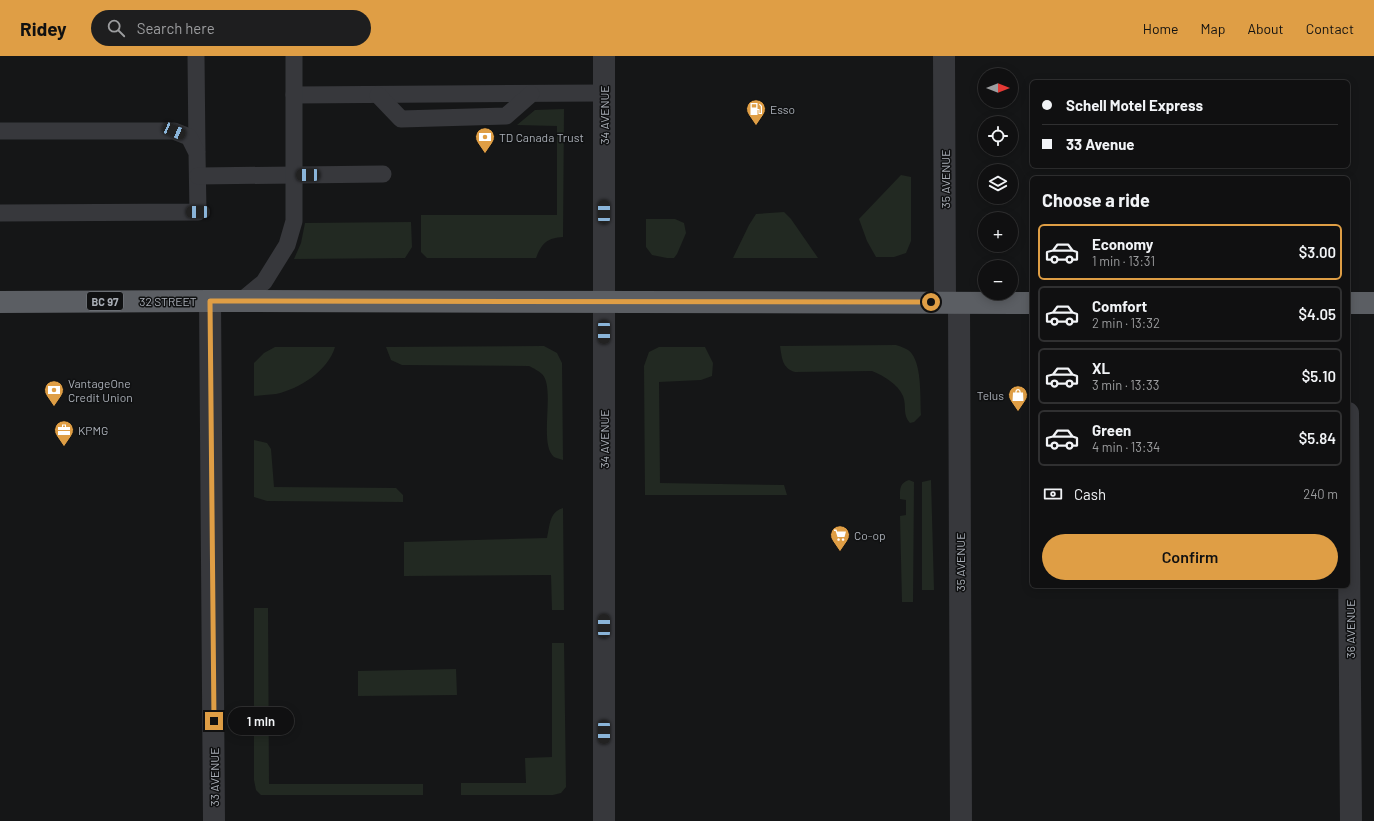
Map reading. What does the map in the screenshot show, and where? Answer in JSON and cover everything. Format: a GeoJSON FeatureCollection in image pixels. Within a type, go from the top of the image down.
{"type":"FeatureCollection","features":[{"type":"Feature","properties":{"kind":"highway","name":"32 STREET"},"geometry":{"type":"LineString","coordinates":[[0,302],[1030,303]]}},
{"type":"Feature","properties":{"kind":"highway"},"geometry":{"type":"LineString","coordinates":[[1350,303],[1374,303]]}},
{"type":"Feature","properties":{"kind":"street","name":"34 AVENUE"},"geometry":{"type":"LineString","coordinates":[[604,56],[604,821]]}},
{"type":"Feature","properties":{"kind":"street","name":"35 AVENUE"},"geometry":{"type":"LineString","coordinates":[[944,56],[952,302],[961,821]]}},
{"type":"Feature","properties":{"kind":"street","name":"33 AVENUE"},"geometry":{"type":"LineString","coordinates":[[210,301],[214,821]]}},
{"type":"Feature","properties":{"kind":"street","name":"36 AVENUE"},"geometry":{"type":"LineString","coordinates":[[1349,588],[1351,821]]}},
{"type":"Feature","properties":{"kind":"lane"},"geometry":{"type":"LineString","coordinates":[[0,214],[198,212],[196,56]]}},
{"type":"Feature","properties":{"kind":"lane"},"geometry":{"type":"LineString","coordinates":[[242,302],[264,282],[287,245],[294,221],[294,56]]}},
{"type":"Feature","properties":{"kind":"lane"},"geometry":{"type":"LineString","coordinates":[[294,95],[604,93]]}},
{"type":"Feature","properties":{"kind":"lane"},"geometry":{"type":"LineString","coordinates":[[378,95],[401,119],[506,116],[531,94]]}},
{"type":"Feature","properties":{"kind":"lane"},"geometry":{"type":"LineString","coordinates":[[0,131],[174,131],[189,137],[197,153]]}},
{"type":"Feature","properties":{"kind":"lane"},"geometry":{"type":"LineString","coordinates":[[198,176],[383,174]]}},
{"type":"Feature","properties":{"kind":"shaded area"},"geometry":{"type":"Polygon","coordinates":[[[564,109],[563,237],[546,242],[540,249],[536,258],[427,258],[421,252],[421,215],[557,215],[557,126],[517,125],[535,110],[564,109]]]}},
{"type":"Feature","properties":{"kind":"shaded area"},"geometry":{"type":"Polygon","coordinates":[[[901,175],[911,177],[911,241],[906,253],[894,257],[876,257],[867,241],[859,219],[901,175]]]}},
{"type":"Feature","properties":{"kind":"shaded area"},"geometry":{"type":"Polygon","coordinates":[[[784,212],[791,219],[818,258],[733,258],[756,214],[784,212]]]}},
{"type":"Feature","properties":{"kind":"shaded area"},"geometry":{"type":"Polygon","coordinates":[[[646,219],[675,219],[684,223],[686,233],[674,258],[652,255],[646,247],[646,219]]]}},
{"type":"Feature","properties":{"kind":"shaded area"},"geometry":{"type":"Polygon","coordinates":[[[411,222],[412,247],[405,258],[294,259],[301,243],[305,223],[411,222]]]}},
{"type":"Feature","properties":{"kind":"shaded area"},"geometry":{"type":"Polygon","coordinates":[[[896,345],[911,352],[919,375],[921,415],[914,422],[910,423],[905,413],[904,400],[901,392],[886,378],[872,371],[795,372],[787,368],[783,362],[780,346],[896,345]]]}},
{"type":"Feature","properties":{"kind":"shaded area"},"geometry":{"type":"Polygon","coordinates":[[[544,346],[557,353],[562,363],[563,460],[554,457],[549,450],[547,441],[548,391],[546,381],[542,374],[538,371],[529,366],[402,365],[391,360],[386,347],[544,346]]]}},
{"type":"Feature","properties":{"kind":"shaded area"},"geometry":{"type":"Polygon","coordinates":[[[275,347],[335,347],[326,364],[312,378],[285,392],[254,396],[254,363],[264,353],[275,347]]]}},
{"type":"Feature","properties":{"kind":"shaded area"},"geometry":{"type":"Polygon","coordinates":[[[659,347],[705,347],[713,363],[712,376],[701,380],[659,382],[660,483],[784,485],[787,495],[645,495],[644,366],[649,352],[659,347]]]}},
{"type":"Feature","properties":{"kind":"shaded area"},"geometry":{"type":"Polygon","coordinates":[[[254,440],[267,443],[271,449],[274,487],[396,488],[403,495],[403,502],[267,501],[254,497],[254,440]]]}},
{"type":"Feature","properties":{"kind":"shaded area"},"geometry":{"type":"Polygon","coordinates":[[[909,480],[914,482],[913,602],[902,602],[900,516],[906,515],[906,500],[900,499],[900,493],[903,483],[909,480]]]}},
{"type":"Feature","properties":{"kind":"shaded area"},"geometry":{"type":"Polygon","coordinates":[[[931,480],[934,590],[922,590],[922,482],[931,480]]]}},
{"type":"Feature","properties":{"kind":"shaded area"},"geometry":{"type":"Polygon","coordinates":[[[563,508],[564,610],[552,610],[551,575],[404,576],[404,542],[547,538],[553,516],[558,510],[563,508]]]}},
{"type":"Feature","properties":{"kind":"shaded area"},"geometry":{"type":"Polygon","coordinates":[[[254,608],[268,608],[269,784],[423,784],[423,795],[261,795],[256,790],[254,780],[254,608]]]}},
{"type":"Feature","properties":{"kind":"shaded area"},"geometry":{"type":"Polygon","coordinates":[[[552,643],[564,643],[566,787],[561,793],[553,795],[461,795],[461,783],[526,783],[525,758],[552,757],[552,643]]]}},
{"type":"Feature","properties":{"kind":"shaded area"},"geometry":{"type":"Polygon","coordinates":[[[456,669],[457,695],[358,696],[358,671],[456,669]]]}},
{"type":"Feature","properties":{"kind":"place","name":"Esso"},"geometry":{"type":"Point","coordinates":[756,126]}},
{"type":"Feature","properties":{"kind":"place","name":"TD Canada Trust"},"geometry":{"type":"Point","coordinates":[485,154]}},
{"type":"Feature","properties":{"kind":"place","name":"VantageOne Credit Union"},"geometry":{"type":"Point","coordinates":[54,407]}},
{"type":"Feature","properties":{"kind":"place","name":"Telus"},"geometry":{"type":"Point","coordinates":[1018,412]}},
{"type":"Feature","properties":{"kind":"place","name":"KPMG"},"geometry":{"type":"Point","coordinates":[64,447]}},
{"type":"Feature","properties":{"kind":"place","name":"Co-op"},"geometry":{"type":"Point","coordinates":[840,552]}},
{"type":"Feature","properties":{"kind":"route"},"geometry":{"type":"LineString","coordinates":[[214,721],[210,301],[931,302]]}}]}
